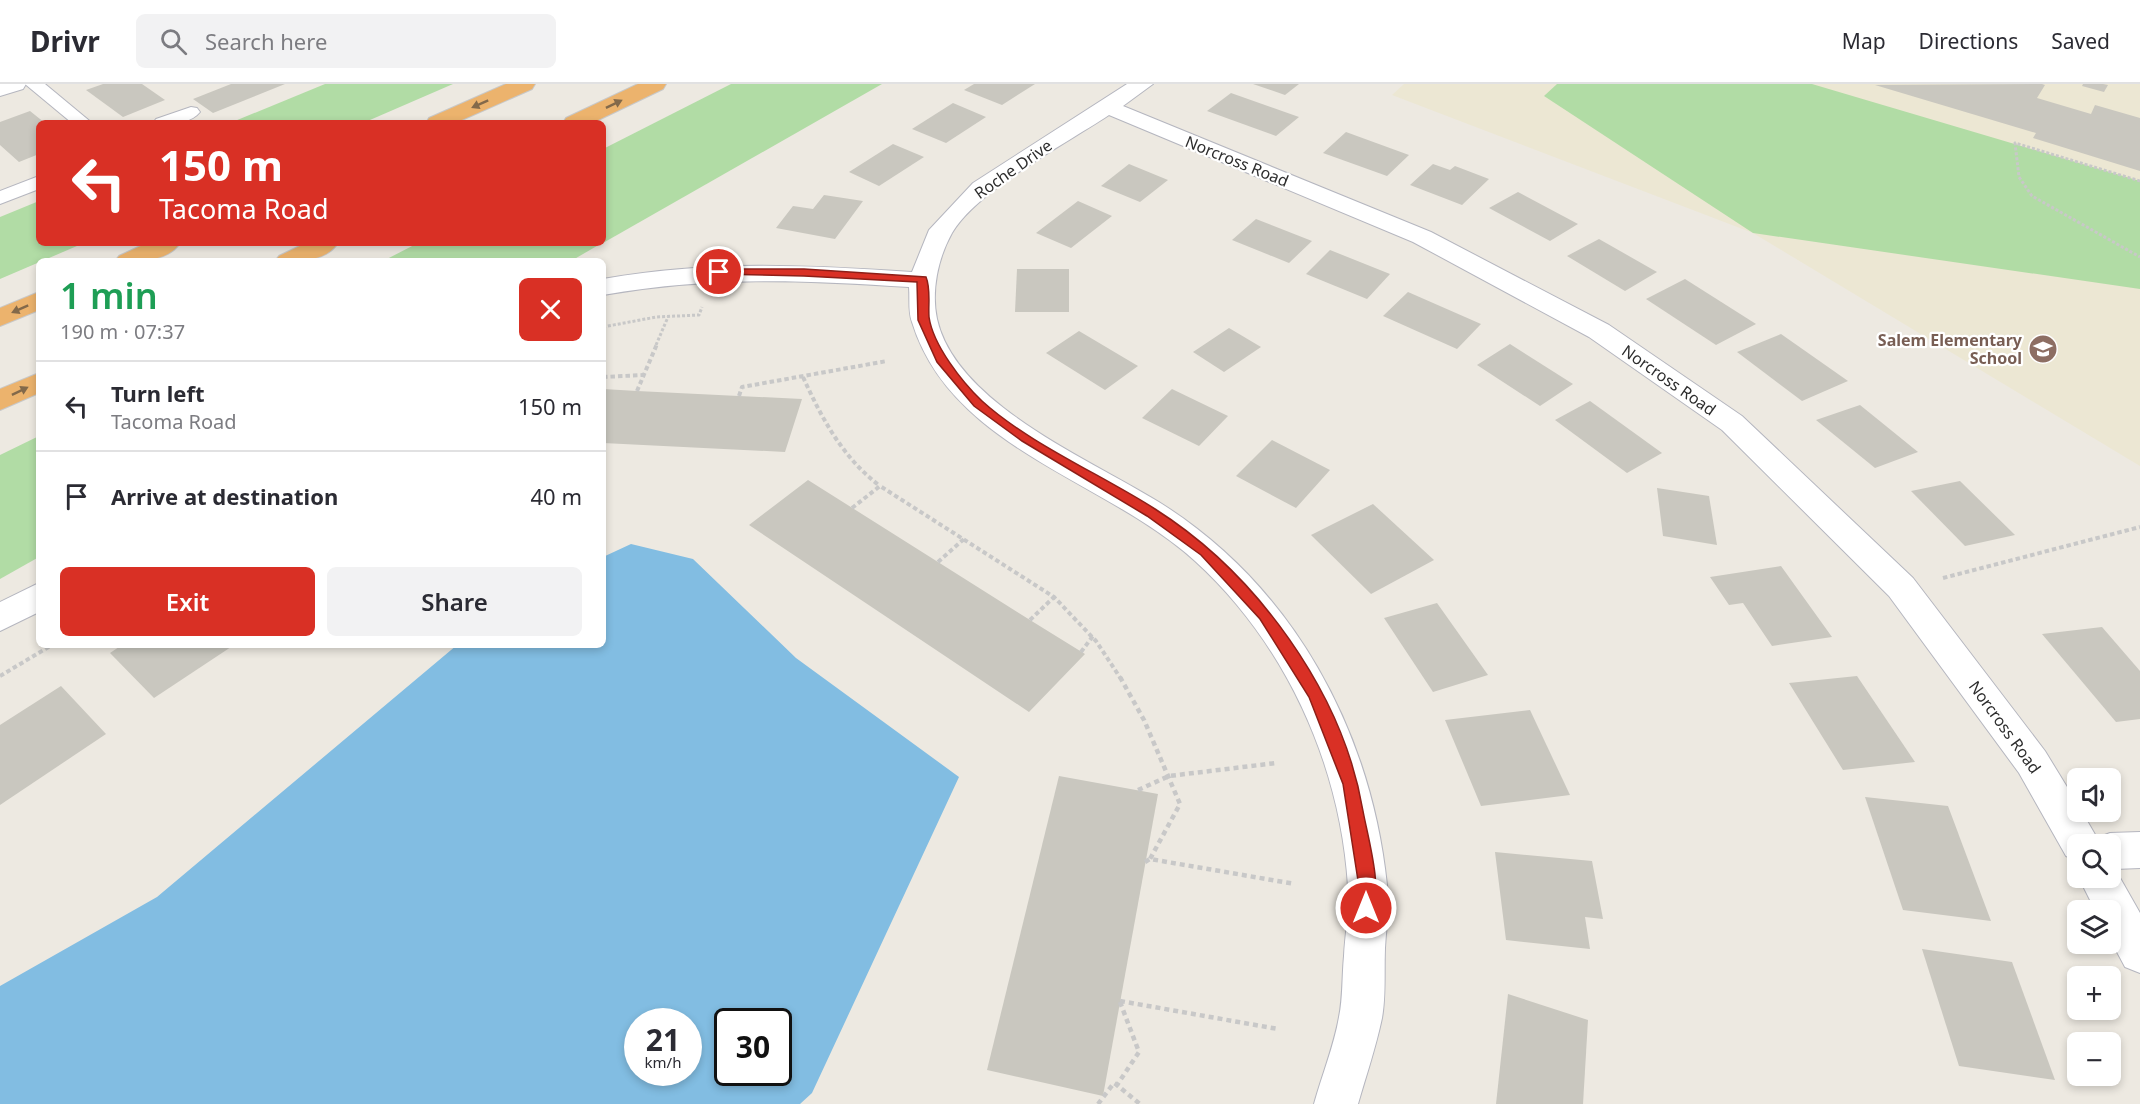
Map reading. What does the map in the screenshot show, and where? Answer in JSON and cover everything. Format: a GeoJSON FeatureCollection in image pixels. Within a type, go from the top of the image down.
{"type":"FeatureCollection","features":[{"type":"Feature","properties":{"kind":"highway"},"geometry":{"type":"LineString","coordinates":[[444,120],[524,84]]}},
{"type":"Feature","properties":{"kind":"highway"},"geometry":{"type":"LineString","coordinates":[[580,120],[655,84]]}},
{"type":"Feature","properties":{"kind":"highway"},"geometry":{"type":"LineString","coordinates":[[135,258],[161,246]]}},
{"type":"Feature","properties":{"kind":"highway"},"geometry":{"type":"LineString","coordinates":[[294,258],[320,246]]}},
{"type":"Feature","properties":{"kind":"highway"},"geometry":{"type":"LineString","coordinates":[[0,318],[36,301]]}},
{"type":"Feature","properties":{"kind":"highway"},"geometry":{"type":"LineString","coordinates":[[0,400],[36,383]]}},
{"type":"Feature","properties":{"kind":"street"},"geometry":{"type":"LineString","coordinates":[[0,90],[15,84]]}},
{"type":"Feature","properties":{"kind":"street","name":"Roche Drive"},"geometry":{"type":"LineString","coordinates":[[1142,84],[981,188],[941,230],[922,279],[924,320],[942,362],[978,404],[1026,438],[1152,513],[1206,552],[1265,615],[1316,694],[1351,784],[1368,887],[1361,1016],[1336,1104]]}},
{"type":"Feature","properties":{"kind":"street","name":"Norcross Road"},"geometry":{"type":"LineString","coordinates":[[1108,107],[1422,237],[1599,331],[1732,423],[1816,501],[1901,587],[2032,762],[2074,834]]}},
{"type":"Feature","properties":{"kind":"street"},"geometry":{"type":"LineString","coordinates":[[606,286],[642,279],[719,272],[804,272],[922,279]]}},
{"type":"Feature","properties":{"kind":"street"},"geometry":{"type":"LineString","coordinates":[[0,618],[36,598]]}},
{"type":"Feature","properties":{"kind":"street"},"geometry":{"type":"LineString","coordinates":[[2121,851],[2140,850]]}},
{"type":"Feature","properties":{"kind":"street"},"geometry":{"type":"LineString","coordinates":[[2105,888],[2140,952]]}},
{"type":"Feature","properties":{"kind":"lane"},"geometry":{"type":"LineString","coordinates":[[34,84],[79,120]]}},
{"type":"Feature","properties":{"kind":"lane"},"geometry":{"type":"LineString","coordinates":[[170,120],[191,112]]}},
{"type":"Feature","properties":{"kind":"lane"},"geometry":{"type":"LineString","coordinates":[[2,195],[36,183]]}},
{"type":"Feature","properties":{"kind":"path"},"geometry":{"type":"LineString","coordinates":[[2140,181],[2015,142],[2019,177],[2032,196],[2140,257]]}},
{"type":"Feature","properties":{"kind":"path"},"geometry":{"type":"LineString","coordinates":[[606,327],[668,317],[699,315],[705,298]]}},
{"type":"Feature","properties":{"kind":"path"},"geometry":{"type":"LineString","coordinates":[[637,391],[668,317]]}},
{"type":"Feature","properties":{"kind":"path"},"geometry":{"type":"LineString","coordinates":[[740,396],[742,387],[886,361]]}},
{"type":"Feature","properties":{"kind":"path"},"geometry":{"type":"LineString","coordinates":[[606,377],[643,375]]}},
{"type":"Feature","properties":{"kind":"path"},"geometry":{"type":"LineString","coordinates":[[803,377],[820,415],[862,474],[1054,597],[1075,615],[1093,636],[1139,710],[1180,804],[1148,861],[1295,884]]}},
{"type":"Feature","properties":{"kind":"path"},"geometry":{"type":"LineString","coordinates":[[852,508],[880,486]]}},
{"type":"Feature","properties":{"kind":"path"},"geometry":{"type":"LineString","coordinates":[[1937,579],[2140,527]]}},
{"type":"Feature","properties":{"kind":"path"},"geometry":{"type":"LineString","coordinates":[[938,562],[964,538]]}},
{"type":"Feature","properties":{"kind":"path"},"geometry":{"type":"LineString","coordinates":[[1030,620],[1054,597]]}},
{"type":"Feature","properties":{"kind":"path"},"geometry":{"type":"LineString","coordinates":[[1081,652],[1093,636]]}},
{"type":"Feature","properties":{"kind":"path"},"geometry":{"type":"LineString","coordinates":[[0,676],[47,648]]}},
{"type":"Feature","properties":{"kind":"path"},"geometry":{"type":"LineString","coordinates":[[1138,790],[1169,776],[1276,763]]}},
{"type":"Feature","properties":{"kind":"path"},"geometry":{"type":"LineString","coordinates":[[1120,1087],[1118,1085],[1139,1052],[1120,1001],[1278,1029]]}},
{"type":"Feature","properties":{"kind":"path"},"geometry":{"type":"LineString","coordinates":[[1098,1104],[1114,1083],[1140,1104]]}},
{"type":"Feature","properties":{"kind":"shaded area","name":"Salem Elementary School"},"geometry":{"type":"Polygon","coordinates":[[[1404,84],[2140,84],[2140,466],[1753,233],[1392,95],[1404,84]]]}},
{"type":"Feature","properties":{"kind":"green space"},"geometry":{"type":"Polygon","coordinates":[[[325,84],[453,84],[370,120],[237,120],[325,84]]]}},
{"type":"Feature","properties":{"kind":"green space"},"geometry":{"type":"Polygon","coordinates":[[[731,84],[882,84],[606,241],[606,147],[731,84]]]}},
{"type":"Feature","properties":{"kind":"green space"},"geometry":{"type":"Polygon","coordinates":[[[1557,84],[1812,84],[2140,181],[2140,289],[1753,233],[1544,96],[1557,84]]]}},
{"type":"Feature","properties":{"kind":"green space"},"geometry":{"type":"Polygon","coordinates":[[[36,202],[36,246],[77,246],[49,258],[36,258],[36,264],[0,279],[0,217],[36,202]]]}},
{"type":"Feature","properties":{"kind":"green space"},"geometry":{"type":"Polygon","coordinates":[[[412,246],[597,246],[576,258],[389,258],[412,246]]]}},
{"type":"Feature","properties":{"kind":"green space"},"geometry":{"type":"Polygon","coordinates":[[[36,437],[36,559],[0,579],[0,455],[36,437]]]}},
{"type":"Feature","properties":{"kind":"water"},"geometry":{"type":"Polygon","coordinates":[[[631,544],[693,559],[796,658],[959,777],[812,1093],[800,1104],[0,1104],[0,986],[157,897],[453,648],[606,648],[606,556],[631,544]]]}},
{"type":"Feature","properties":{"kind":"building"},"geometry":{"type":"Polygon","coordinates":[[[103,84],[142,84],[165,100],[123,117],[86,90],[103,84]]]}},
{"type":"Feature","properties":{"kind":"building"},"geometry":{"type":"Polygon","coordinates":[[[231,84],[285,84],[213,113],[193,99],[231,84]]]}},
{"type":"Feature","properties":{"kind":"building"},"geometry":{"type":"Polygon","coordinates":[[[974,84],[1035,84],[1002,105],[964,90],[974,84]]]}},
{"type":"Feature","properties":{"kind":"building"},"geometry":{"type":"Polygon","coordinates":[[[1253,84],[1299,84],[1285,95],[1253,84]]]}},
{"type":"Feature","properties":{"kind":"building"},"geometry":{"type":"Polygon","coordinates":[[[2083,84],[2108,85],[2104,92],[2082,86],[2083,84]]]}},
{"type":"Feature","properties":{"kind":"building"},"geometry":{"type":"Polygon","coordinates":[[[1875,85],[2045,85],[2037,98],[2091,114],[2095,105],[2140,118],[2140,171],[2033,138],[2036,133],[1875,85]]]}},
{"type":"Feature","properties":{"kind":"building"},"geometry":{"type":"Polygon","coordinates":[[[1231,93],[1299,117],[1276,136],[1207,111],[1231,93]]]}},
{"type":"Feature","properties":{"kind":"building"},"geometry":{"type":"Polygon","coordinates":[[[953,103],[986,117],[946,143],[912,129],[953,103]]]}},
{"type":"Feature","properties":{"kind":"building"},"geometry":{"type":"Polygon","coordinates":[[[30,111],[41,120],[36,120],[36,155],[19,162],[0,145],[0,122],[30,111]]]}},
{"type":"Feature","properties":{"kind":"building"},"geometry":{"type":"Polygon","coordinates":[[[1346,132],[1409,155],[1387,176],[1323,153],[1346,132]]]}},
{"type":"Feature","properties":{"kind":"building"},"geometry":{"type":"Polygon","coordinates":[[[893,144],[924,157],[879,186],[849,172],[893,144]]]}},
{"type":"Feature","properties":{"kind":"building"},"geometry":{"type":"Polygon","coordinates":[[[1129,164],[1168,180],[1140,202],[1101,186],[1129,164]]]}},
{"type":"Feature","properties":{"kind":"building"},"geometry":{"type":"Polygon","coordinates":[[[1433,164],[1450,170],[1455,166],[1489,179],[1462,205],[1410,185],[1433,164]]]}},
{"type":"Feature","properties":{"kind":"building"},"geometry":{"type":"Polygon","coordinates":[[[1518,192],[1578,224],[1550,241],[1489,208],[1518,192]]]}},
{"type":"Feature","properties":{"kind":"building"},"geometry":{"type":"Polygon","coordinates":[[[824,195],[863,201],[835,239],[776,228],[793,206],[813,209],[824,195]]]}},
{"type":"Feature","properties":{"kind":"building"},"geometry":{"type":"Polygon","coordinates":[[[1078,201],[1112,216],[1071,248],[1036,233],[1078,201]]]}},
{"type":"Feature","properties":{"kind":"building"},"geometry":{"type":"Polygon","coordinates":[[[1256,219],[1312,241],[1289,263],[1232,240],[1256,219]]]}},
{"type":"Feature","properties":{"kind":"building"},"geometry":{"type":"Polygon","coordinates":[[[1599,239],[1657,272],[1625,291],[1567,256],[1599,239]]]}},
{"type":"Feature","properties":{"kind":"building"},"geometry":{"type":"Polygon","coordinates":[[[1330,250],[1390,274],[1367,299],[1306,274],[1330,250]]]}},
{"type":"Feature","properties":{"kind":"building"},"geometry":{"type":"Polygon","coordinates":[[[1017,269],[1069,269],[1069,312],[1015,312],[1017,269]]]}},
{"type":"Feature","properties":{"kind":"building"},"geometry":{"type":"Polygon","coordinates":[[[1685,279],[1756,324],[1716,345],[1646,299],[1685,279]]]}},
{"type":"Feature","properties":{"kind":"building"},"geometry":{"type":"Polygon","coordinates":[[[1408,292],[1481,324],[1457,349],[1383,316],[1408,292]]]}},
{"type":"Feature","properties":{"kind":"building"},"geometry":{"type":"Polygon","coordinates":[[[1229,328],[1261,347],[1224,372],[1193,352],[1229,328]]]}},
{"type":"Feature","properties":{"kind":"building"},"geometry":{"type":"Polygon","coordinates":[[[1079,331],[1138,366],[1105,390],[1046,353],[1079,331]]]}},
{"type":"Feature","properties":{"kind":"building"},"geometry":{"type":"Polygon","coordinates":[[[1781,334],[1848,381],[1802,401],[1737,352],[1781,334]]]}},
{"type":"Feature","properties":{"kind":"building"},"geometry":{"type":"Polygon","coordinates":[[[1510,344],[1573,384],[1540,406],[1477,365],[1510,344]]]}},
{"type":"Feature","properties":{"kind":"building"},"geometry":{"type":"Polygon","coordinates":[[[606,389],[802,399],[785,452],[606,443],[606,389]]]}},
{"type":"Feature","properties":{"kind":"building"},"geometry":{"type":"Polygon","coordinates":[[[1172,389],[1228,416],[1199,446],[1142,418],[1172,389]]]}},
{"type":"Feature","properties":{"kind":"building"},"geometry":{"type":"Polygon","coordinates":[[[1590,401],[1662,453],[1627,473],[1555,420],[1590,401]]]}},
{"type":"Feature","properties":{"kind":"building"},"geometry":{"type":"Polygon","coordinates":[[[1860,405],[1918,452],[1875,468],[1816,420],[1860,405]]]}},
{"type":"Feature","properties":{"kind":"building"},"geometry":{"type":"Polygon","coordinates":[[[1272,440],[1330,470],[1296,508],[1236,476],[1272,440]]]}},
{"type":"Feature","properties":{"kind":"building"},"geometry":{"type":"Polygon","coordinates":[[[808,480],[1085,654],[1029,712],[749,525],[808,480]]]}},
{"type":"Feature","properties":{"kind":"building"},"geometry":{"type":"Polygon","coordinates":[[[1960,481],[2015,535],[1965,546],[1911,491],[1960,481]]]}},
{"type":"Feature","properties":{"kind":"building"},"geometry":{"type":"Polygon","coordinates":[[[1657,488],[1709,496],[1717,545],[1663,536],[1657,488]]]}},
{"type":"Feature","properties":{"kind":"building"},"geometry":{"type":"Polygon","coordinates":[[[1373,504],[1434,560],[1371,594],[1311,535],[1373,504]]]}},
{"type":"Feature","properties":{"kind":"building"},"geometry":{"type":"Polygon","coordinates":[[[1781,566],[1832,637],[1772,646],[1743,603],[1729,605],[1710,577],[1781,566]]]}},
{"type":"Feature","properties":{"kind":"building"},"geometry":{"type":"Polygon","coordinates":[[[1437,603],[1488,675],[1433,692],[1384,618],[1437,603]]]}},
{"type":"Feature","properties":{"kind":"building"},"geometry":{"type":"Polygon","coordinates":[[[2102,627],[2140,671],[2140,719],[2116,722],[2042,634],[2102,627]]]}},
{"type":"Feature","properties":{"kind":"building"},"geometry":{"type":"Polygon","coordinates":[[[118,648],[229,648],[154,698],[110,653],[118,648]]]}},
{"type":"Feature","properties":{"kind":"building"},"geometry":{"type":"Polygon","coordinates":[[[1857,676],[1915,762],[1843,770],[1789,683],[1857,676]]]}},
{"type":"Feature","properties":{"kind":"building"},"geometry":{"type":"Polygon","coordinates":[[[61,686],[106,734],[0,805],[0,725],[61,686]]]}},
{"type":"Feature","properties":{"kind":"building"},"geometry":{"type":"Polygon","coordinates":[[[1530,710],[1570,795],[1481,806],[1445,720],[1530,710]]]}},
{"type":"Feature","properties":{"kind":"building"},"geometry":{"type":"Polygon","coordinates":[[[1059,776],[1158,794],[1103,1096],[987,1070],[1059,776]]]}},
{"type":"Feature","properties":{"kind":"building"},"geometry":{"type":"Polygon","coordinates":[[[1865,797],[1948,806],[1991,921],[1903,910],[1865,797]]]}},
{"type":"Feature","properties":{"kind":"building"},"geometry":{"type":"Polygon","coordinates":[[[1495,852],[1592,861],[1603,919],[1585,917],[1590,949],[1506,940],[1495,852]]]}},
{"type":"Feature","properties":{"kind":"building"},"geometry":{"type":"Polygon","coordinates":[[[1922,949],[2012,962],[2055,1080],[1959,1066],[1922,949]]]}},
{"type":"Feature","properties":{"kind":"building"},"geometry":{"type":"Polygon","coordinates":[[[1508,994],[1588,1020],[1583,1104],[1496,1104],[1508,994]]]}},
{"type":"Feature","properties":{"kind":"place","name":"Salem Elementary School"},"geometry":{"type":"Point","coordinates":[2043,349]}},
{"type":"Feature","properties":{"kind":"route"},"geometry":{"type":"LineString","coordinates":[[719,272],[804,272],[922,279],[924,320],[942,362],[978,404],[1026,438],[1152,513],[1206,552],[1265,615],[1316,694],[1351,784],[1368,887],[1366,908]]}}]}
